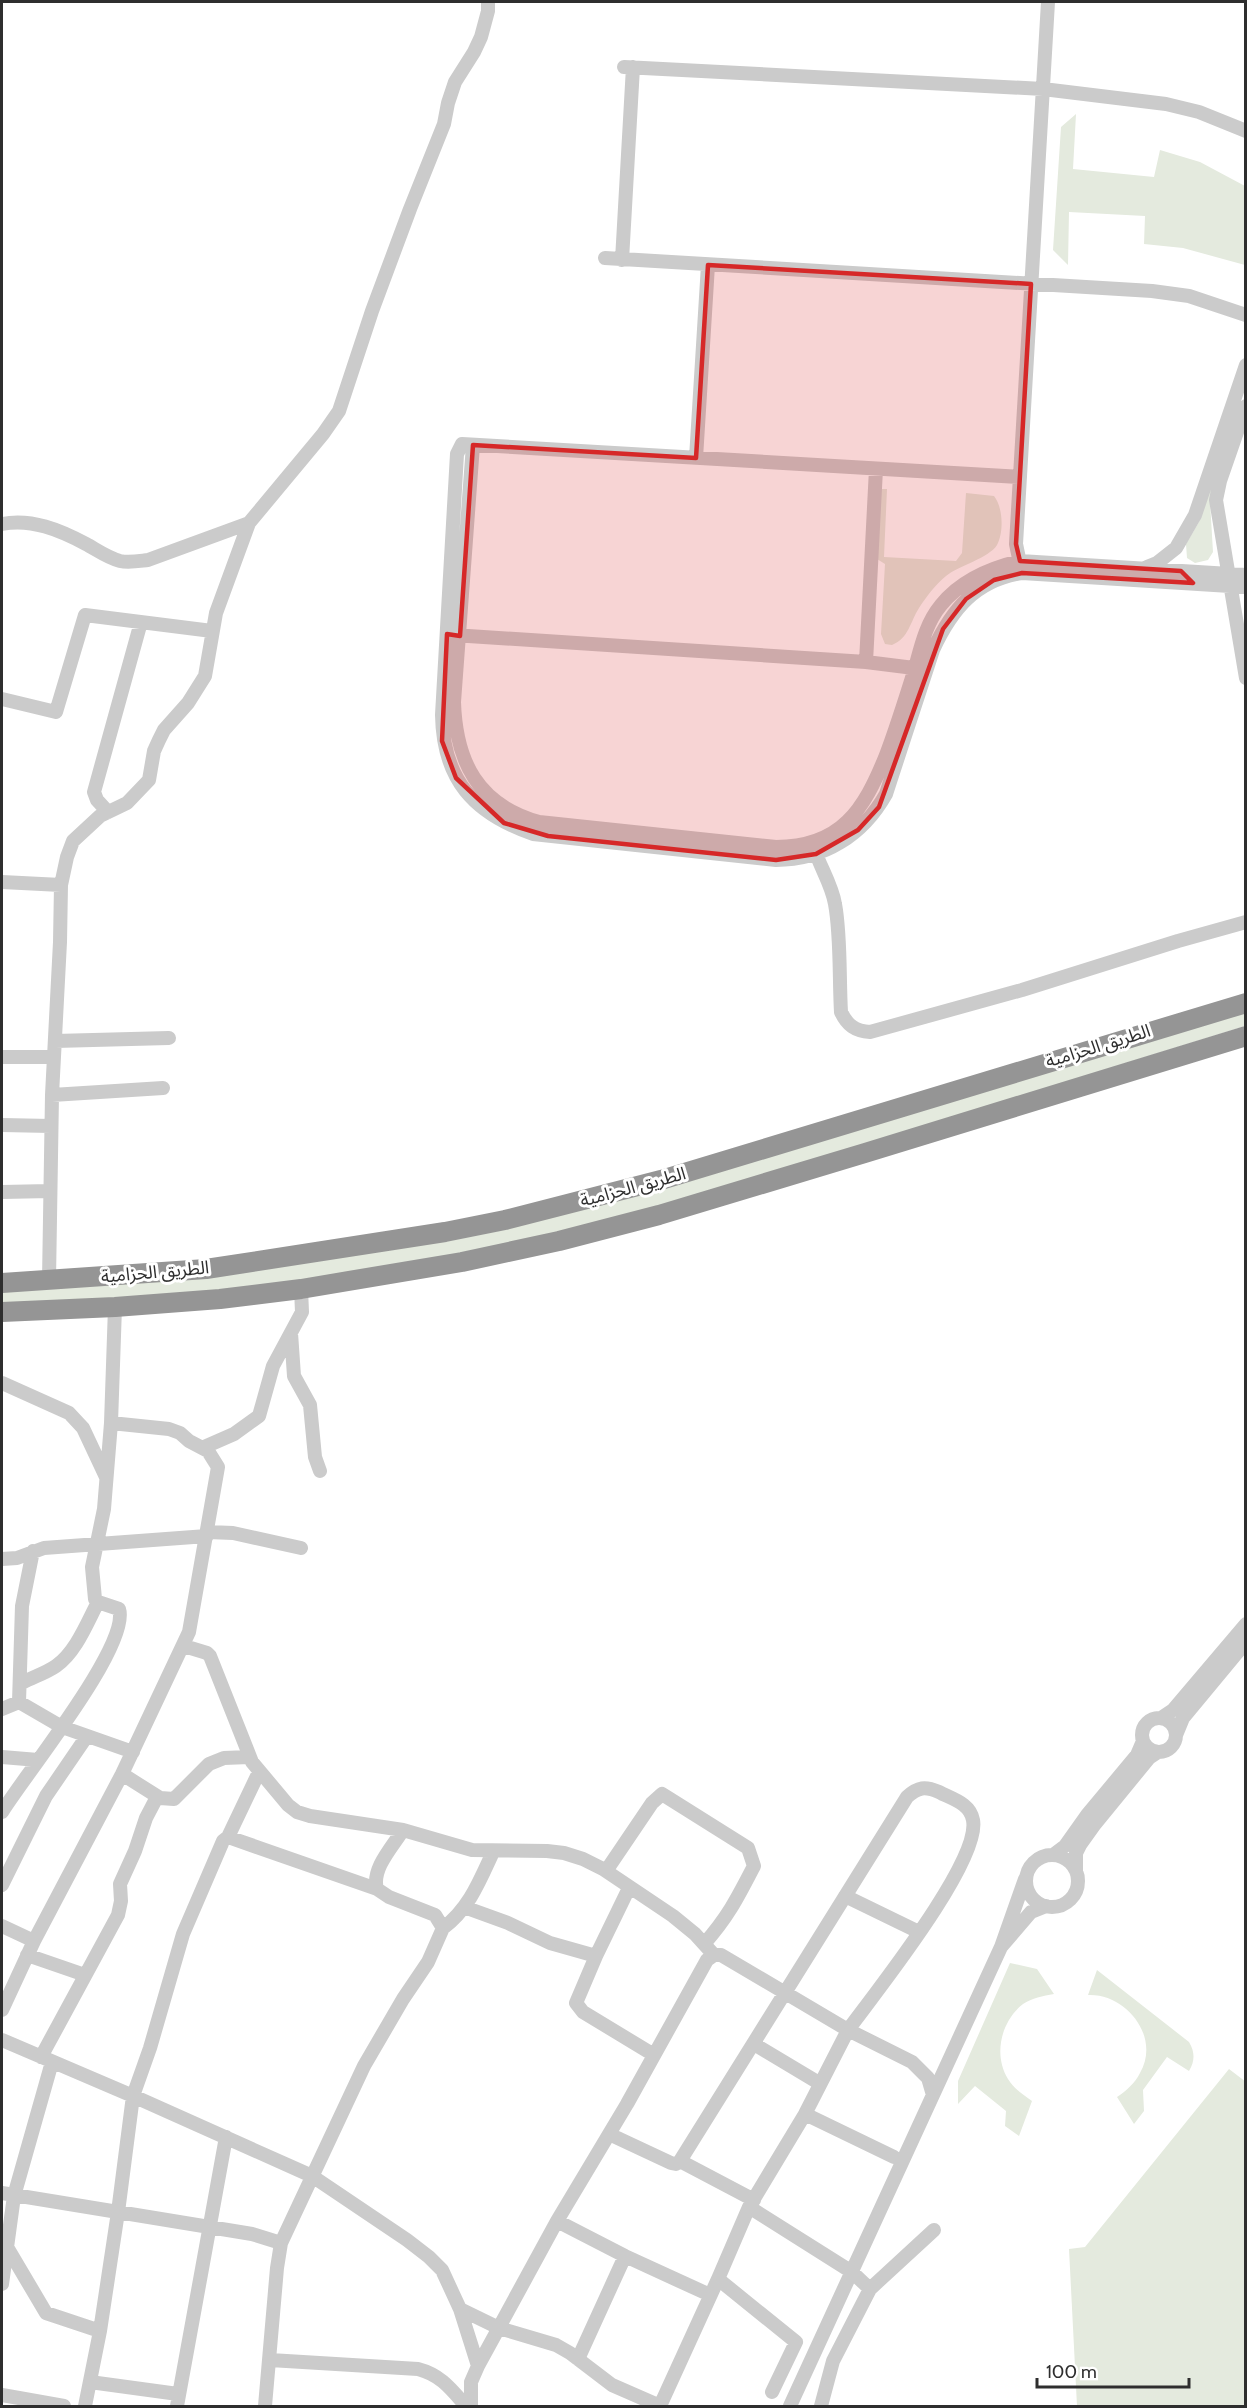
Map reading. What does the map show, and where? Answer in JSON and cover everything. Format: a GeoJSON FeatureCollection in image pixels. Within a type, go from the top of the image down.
{"type":"FeatureCollection","features":[{"type":"Feature","properties":{"kind":"highway","name":"الطريق الحزامية"},"geometry":{"type":"LineString","coordinates":[[2,1283],[206,1269],[505,1221],[683,1174],[1245,1003]]}},
{"type":"Feature","properties":{"kind":"highway","name":"الطريق الحزامية"},"geometry":{"type":"LineString","coordinates":[[2,1312],[220,1299],[301,1289],[462,1262],[570,1239],[831,1163],[1245,1036]]}},
{"type":"Feature","properties":{"kind":"street"},"geometry":{"type":"LineString","coordinates":[[49,1280],[51,1126],[61,885],[73,841],[91,823],[127,803],[149,780],[154,751],[164,730],[188,703],[205,676],[216,613],[249,523],[323,434],[339,411],[372,311],[444,124],[455,82],[474,52],[483,31],[488,2]]}},
{"type":"Feature","properties":{"kind":"street"},"geometry":{"type":"LineString","coordinates":[[1021,567],[1016,544],[1048,2]]}},
{"type":"Feature","properties":{"kind":"street"},"geometry":{"type":"LineString","coordinates":[[622,260],[629,67],[1043,89],[1166,104],[1199,111],[1245,131]]}},
{"type":"Feature","properties":{"kind":"street"},"geometry":{"type":"LineString","coordinates":[[605,258],[1172,294],[1209,302],[1245,315]]}},
{"type":"Feature","properties":{"kind":"street"},"geometry":{"type":"LineString","coordinates":[[696,458],[708,265]]}},
{"type":"Feature","properties":{"kind":"street"},"geometry":{"type":"LineString","coordinates":[[1245,364],[1237,422],[1216,500],[1245,678]]}},
{"type":"Feature","properties":{"kind":"street"},"geometry":{"type":"LineString","coordinates":[[1193,583],[1181,571],[1179,553],[1245,406]]}},
{"type":"Feature","properties":{"kind":"street"},"geometry":{"type":"LineString","coordinates":[[1020,477],[472,445],[453,635],[442,715],[442,741],[448,763],[456,778],[472,797],[504,822],[533,834],[791,860],[814,848],[833,847],[852,835],[879,807],[886,794],[921,669],[954,611],[966,599],[994,580],[1021,567],[1144,568],[1181,571],[1230,580],[1245,586]]}},
{"type":"Feature","properties":{"kind":"street"},"geometry":{"type":"LineString","coordinates":[[866,662],[876,469]]}},
{"type":"Feature","properties":{"kind":"street"},"geometry":{"type":"LineString","coordinates":[[2,524],[18,521],[36,524],[83,542],[113,558],[133,562],[148,560],[249,523]]}},
{"type":"Feature","properties":{"kind":"street"},"geometry":{"type":"LineString","coordinates":[[1144,568],[1167,556],[1184,538]]}},
{"type":"Feature","properties":{"kind":"street"},"geometry":{"type":"LineString","coordinates":[[1021,567],[1193,583],[1230,580],[1245,575]]}},
{"type":"Feature","properties":{"kind":"street"},"geometry":{"type":"LineString","coordinates":[[2,699],[56,712],[85,615],[212,631]]}},
{"type":"Feature","properties":{"kind":"street"},"geometry":{"type":"LineString","coordinates":[[108,812],[97,800],[94,792],[141,622]]}},
{"type":"Feature","properties":{"kind":"street"},"geometry":{"type":"LineString","coordinates":[[453,635],[866,662],[921,669]]}},
{"type":"Feature","properties":{"kind":"street"},"geometry":{"type":"LineString","coordinates":[[814,848],[836,906],[841,1012],[844,1019],[859,1031],[870,1032],[1022,990],[1245,922]]}},
{"type":"Feature","properties":{"kind":"street"},"geometry":{"type":"LineString","coordinates":[[2,882],[61,885]]}},
{"type":"Feature","properties":{"kind":"street"},"geometry":{"type":"LineString","coordinates":[[55,1041],[169,1038]]}},
{"type":"Feature","properties":{"kind":"street"},"geometry":{"type":"LineString","coordinates":[[2,1057],[54,1057]]}},
{"type":"Feature","properties":{"kind":"street"},"geometry":{"type":"LineString","coordinates":[[52,1095],[163,1088]]}},
{"type":"Feature","properties":{"kind":"street"},"geometry":{"type":"LineString","coordinates":[[2,1125],[51,1126]]}},
{"type":"Feature","properties":{"kind":"street"},"geometry":{"type":"LineString","coordinates":[[2,1192],[50,1191]]}},
{"type":"Feature","properties":{"kind":"street"},"geometry":{"type":"LineString","coordinates":[[202,1448],[234,1434],[259,1416],[273,1366],[302,1312],[301,1289]]}},
{"type":"Feature","properties":{"kind":"street"},"geometry":{"type":"LineString","coordinates":[[2,1812],[6,1797],[38,1760],[62,1727],[112,1647],[120,1623],[119,1609],[98,1602],[93,1595],[92,1567],[101,1526],[106,1478],[116,1307]]}},
{"type":"Feature","properties":{"kind":"street"},"geometry":{"type":"LineString","coordinates":[[291,1333],[294,1376],[310,1405],[315,1456],[320,1471]]}},
{"type":"Feature","properties":{"kind":"street"},"geometry":{"type":"LineString","coordinates":[[2,1383],[69,1413],[83,1428],[106,1478]]}},
{"type":"Feature","properties":{"kind":"street"},"geometry":{"type":"LineString","coordinates":[[2,2010],[34,1941],[133,1752],[184,1646],[191,1624],[218,1467],[214,1458],[180,1433],[169,1429],[111,1423]]}},
{"type":"Feature","properties":{"kind":"street"},"geometry":{"type":"LineString","coordinates":[[2,1559],[17,1558],[33,1551],[233,1533],[301,1548]]}},
{"type":"Feature","properties":{"kind":"street"},"geometry":{"type":"LineString","coordinates":[[19,1702],[22,1606],[33,1551]]}},
{"type":"Feature","properties":{"kind":"street"},"geometry":{"type":"LineString","coordinates":[[21,1683],[54,1668],[63,1661],[98,1602]]}},
{"type":"Feature","properties":{"kind":"street"},"geometry":{"type":"LineString","coordinates":[[1158,1752],[1150,1750],[1143,1741],[1142,1735],[1146,1724],[1173,1710],[1245,1624]]}},
{"type":"Feature","properties":{"kind":"street"},"geometry":{"type":"LineString","coordinates":[[1001,1947],[1031,1912],[1046,1906],[1061,1905],[1071,1898],[1077,1888],[1076,1853],[1095,1824],[1149,1758],[1172,1746],[1183,1718],[1245,1642]]}},
{"type":"Feature","properties":{"kind":"street"},"geometry":{"type":"LineString","coordinates":[[184,1646],[210,1656],[249,1757],[281,1798],[303,1815],[403,1830],[472,1850],[564,1853],[583,1859],[606,1871],[673,1917],[695,1934],[714,1955]]}},
{"type":"Feature","properties":{"kind":"street"},"geometry":{"type":"LineString","coordinates":[[19,1702],[62,1727],[133,1752]]}},
{"type":"Feature","properties":{"kind":"street"},"geometry":{"type":"LineString","coordinates":[[2,1709],[19,1702]]}},
{"type":"Feature","properties":{"kind":"street"},"geometry":{"type":"LineString","coordinates":[[1161,1718],[1172,1724],[1176,1735]]}},
{"type":"Feature","properties":{"kind":"street"},"geometry":{"type":"LineString","coordinates":[[2,1885],[46,1796],[87,1736]]}},
{"type":"Feature","properties":{"kind":"street"},"geometry":{"type":"LineString","coordinates":[[790,2406],[1001,1947],[1026,1874],[1036,1860],[1053,1855],[1065,1846],[1087,1815],[1137,1755],[1143,1741]]}},
{"type":"Feature","properties":{"kind":"street"},"geometry":{"type":"LineString","coordinates":[[2,1757],[38,1760]]}},
{"type":"Feature","properties":{"kind":"street"},"geometry":{"type":"LineString","coordinates":[[122,1774],[157,1797],[170,1799],[178,1796],[200,1772],[218,1761],[249,1757]]}},
{"type":"Feature","properties":{"kind":"street"},"geometry":{"type":"LineString","coordinates":[[84,2406],[100,2331],[134,2096],[183,1934],[223,1841],[228,1837],[259,1772]]}},
{"type":"Feature","properties":{"kind":"street"},"geometry":{"type":"LineString","coordinates":[[460,2309],[499,2328],[556,2345],[612,2385],[660,2406],[751,2204],[804,2114],[848,2030],[919,1932],[956,1874],[972,1840],[973,1820],[970,1810],[962,1803],[929,1788],[920,1788],[907,1797],[680,2161],[676,2164],[671,2163],[609,2134]]}},
{"type":"Feature","properties":{"kind":"street"},"geometry":{"type":"LineString","coordinates":[[606,1871],[652,1803],[662,1794],[748,1848],[754,1866],[734,1906],[704,1944]]}},
{"type":"Feature","properties":{"kind":"street"},"geometry":{"type":"LineString","coordinates":[[2,2284],[7,2247],[8,2194],[47,2060],[86,1976],[118,1915],[122,1901],[120,1884],[135,1851],[146,1818],[157,1797]]}},
{"type":"Feature","properties":{"kind":"street"},"geometry":{"type":"LineString","coordinates":[[377,1888],[375,1881],[379,1868],[403,1830]]}},
{"type":"Feature","properties":{"kind":"street"},"geometry":{"type":"LineString","coordinates":[[228,1837],[377,1888],[389,1897],[435,1915],[443,1928]]}},
{"type":"Feature","properties":{"kind":"street"},"geometry":{"type":"LineString","coordinates":[[265,2406],[281,2243],[364,2066],[403,1999],[428,1962],[443,1928],[455,1919],[464,1907],[493,1852]]}},
{"type":"Feature","properties":{"kind":"street"},"geometry":{"type":"LineString","coordinates":[[1053,1855],[1069,1861],[1076,1871]]}},
{"type":"Feature","properties":{"kind":"street"},"geometry":{"type":"LineString","coordinates":[[1026,1874],[1026,1886],[1030,1896],[1039,1904],[1046,1906]]}},
{"type":"Feature","properties":{"kind":"street"},"geometry":{"type":"LineString","coordinates":[[630,1888],[596,1956],[576,2003],[583,2012],[654,2055]]}},
{"type":"Feature","properties":{"kind":"street"},"geometry":{"type":"LineString","coordinates":[[845,1896],[919,1932]]}},
{"type":"Feature","properties":{"kind":"street"},"geometry":{"type":"LineString","coordinates":[[464,1907],[508,1923],[550,1943],[596,1956]]}},
{"type":"Feature","properties":{"kind":"street"},"geometry":{"type":"LineString","coordinates":[[2,1926],[34,1941]]}},
{"type":"Feature","properties":{"kind":"street"},"geometry":{"type":"LineString","coordinates":[[468,2406],[471,2382],[478,2366],[557,2221],[707,1960],[714,1955],[721,1955],[848,2030],[912,2062],[928,2078],[933,2095]]}},
{"type":"Feature","properties":{"kind":"street"},"geometry":{"type":"LineString","coordinates":[[27,1956],[86,1976]]}},
{"type":"Feature","properties":{"kind":"street"},"geometry":{"type":"LineString","coordinates":[[2,2040],[312,2176],[429,2257],[442,2270],[460,2309],[478,2366]]}},
{"type":"Feature","properties":{"kind":"street"},"geometry":{"type":"LineString","coordinates":[[754,2044],[819,2083]]}},
{"type":"Feature","properties":{"kind":"street"},"geometry":{"type":"LineString","coordinates":[[804,2114],[894,2157]]}},
{"type":"Feature","properties":{"kind":"street"},"geometry":{"type":"LineString","coordinates":[[90,2382],[177,2400],[226,2137]]}},
{"type":"Feature","properties":{"kind":"street"},"geometry":{"type":"LineString","coordinates":[[680,2161],[751,2204],[852,2272],[870,2289]]}},
{"type":"Feature","properties":{"kind":"street"},"geometry":{"type":"LineString","coordinates":[[8,2194],[252,2234],[281,2243]]}},
{"type":"Feature","properties":{"kind":"street"},"geometry":{"type":"LineString","coordinates":[[557,2221],[625,2256],[710,2295]]}},
{"type":"Feature","properties":{"kind":"street"},"geometry":{"type":"LineString","coordinates":[[821,2406],[833,2361],[870,2289],[934,2230]]}},
{"type":"Feature","properties":{"kind":"street"},"geometry":{"type":"LineString","coordinates":[[7,2247],[46,2313],[100,2331]]}},
{"type":"Feature","properties":{"kind":"street"},"geometry":{"type":"LineString","coordinates":[[578,2359],[625,2256]]}},
{"type":"Feature","properties":{"kind":"street"},"geometry":{"type":"LineString","coordinates":[[718,2278],[796,2342],[772,2392]]}},
{"type":"Feature","properties":{"kind":"street"},"geometry":{"type":"LineString","coordinates":[[270,2360],[418,2369],[433,2373],[445,2381],[468,2406]]}},
{"type":"Feature","properties":{"kind":"street"},"geometry":{"type":"LineString","coordinates":[[2,2395],[64,2406]]}},
{"type":"Feature","properties":{"kind":"highlighted area"},"geometry":{"type":"Polygon","coordinates":[[[708,265],[1031,284],[1016,544],[1020,561],[1181,571],[1193,583],[1022,573],[994,580],[966,599],[943,629],[879,807],[858,830],[816,854],[776,860],[548,836],[504,823],[456,778],[442,741],[447,634],[460,636],[473,445],[696,458],[708,265]]]}},
{"type":"Feature","properties":{"kind":"shaded area"},"geometry":{"type":"Polygon","coordinates":[[[1076,114],[1073,169],[1154,177],[1160,150],[1200,162],[1245,186],[1245,265],[1183,248],[1144,244],[1145,216],[1069,212],[1068,265],[1053,250],[1061,127],[1076,114]]]}},
{"type":"Feature","properties":{"kind":"shaded area"},"geometry":{"type":"Polygon","coordinates":[[[1215,471],[1210,501],[1213,552],[1208,560],[1195,563],[1187,558],[1186,544],[1199,522],[1215,471]]]}},
{"type":"Feature","properties":{"kind":"shaded area"},"geometry":{"type":"Polygon","coordinates":[[[880,489],[887,489],[884,557],[956,561],[962,553],[966,493],[994,496],[1002,520],[999,540],[993,550],[951,572],[942,580],[931,591],[916,613],[906,634],[892,645],[885,644],[881,634],[885,564],[877,559],[880,489]]]}},
{"type":"Feature","properties":{"kind":"shaded area"},"geometry":{"type":"Polygon","coordinates":[[[1245,1007],[1245,1026],[708,1193],[498,1248],[225,1293],[2,1306],[2,1288],[480,1231],[1245,1007]]]}},
{"type":"Feature","properties":{"kind":"shaded area"},"geometry":{"type":"Polygon","coordinates":[[[1010,1963],[1037,1969],[1054,1994],[1023,2004],[1009,2020],[1002,2039],[1000,2049],[1003,2070],[1016,2089],[1032,2101],[1019,2136],[1005,2126],[1006,2111],[975,2086],[958,2104],[958,2081],[1010,1963]]]}},
{"type":"Feature","properties":{"kind":"shaded area"},"geometry":{"type":"Polygon","coordinates":[[[1097,1970],[1189,2042],[1194,2056],[1189,2071],[1167,2057],[1143,2090],[1144,2111],[1134,2124],[1117,2097],[1140,2073],[1145,2059],[1146,2045],[1143,2032],[1127,2009],[1102,1996],[1088,1995],[1097,1970]]]}},
{"type":"Feature","properties":{"kind":"shaded area"},"geometry":{"type":"Polygon","coordinates":[[[1229,2069],[1246,2082],[1245,2406],[1077,2406],[1069,2249],[1085,2247],[1229,2069]]]}}]}
